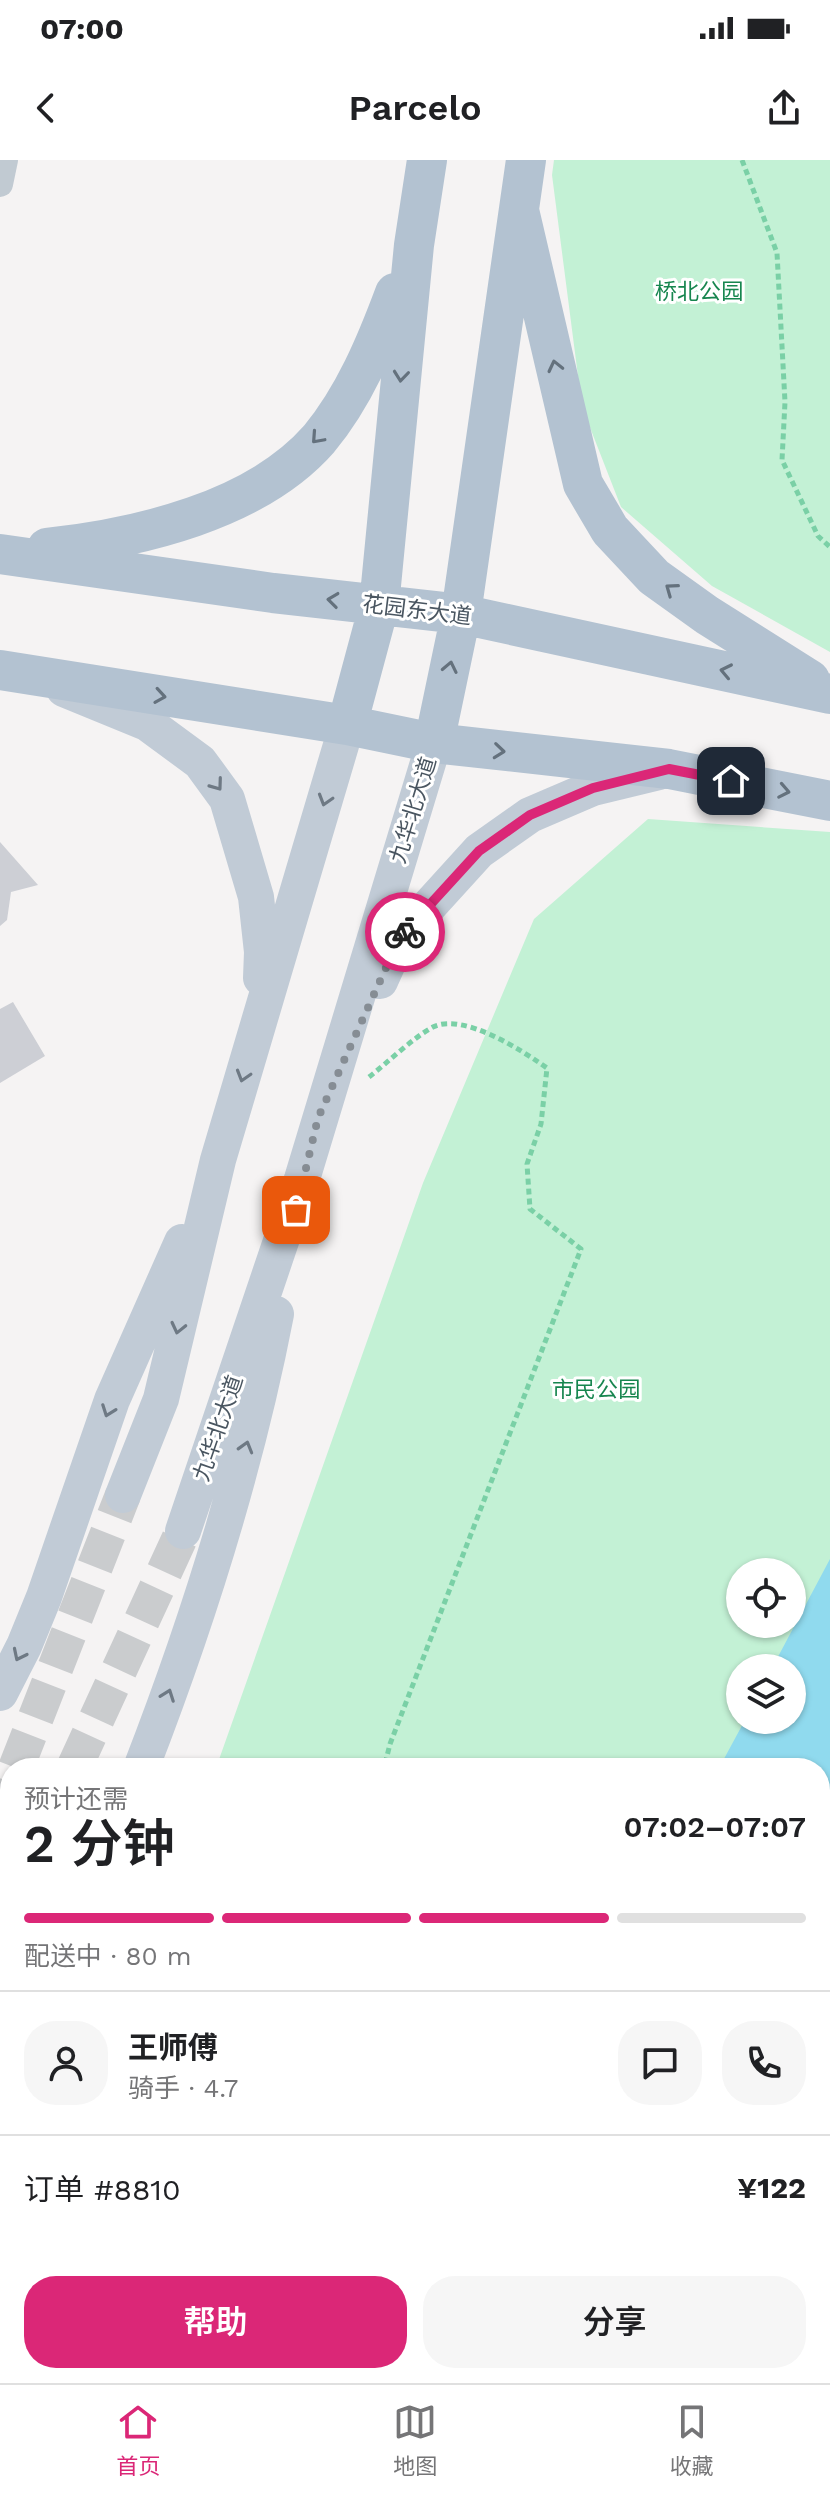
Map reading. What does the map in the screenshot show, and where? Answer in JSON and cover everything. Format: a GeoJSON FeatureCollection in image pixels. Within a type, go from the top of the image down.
{"type":"FeatureCollection","features":[{"type":"Feature","properties":{"kind":"main road"},"geometry":{"type":"LineString","coordinates":[[123,1495],[161,1399],[218,1160],[347,725],[379,606],[414,245],[427,160]]}},
{"type":"Feature","properties":{"kind":"main road","name":"九华北大道"},"geometry":{"type":"LineString","coordinates":[[183,1531],[302,1179],[434,743],[461,614],[526,160]]}},
{"type":"Feature","properties":{"kind":"main road"},"geometry":{"type":"LineString","coordinates":[[519,210],[583,484],[610,530],[654,577],[707,615],[830,693]]}},
{"type":"Feature","properties":{"kind":"main road"},"geometry":{"type":"LineString","coordinates":[[0,553],[82,544],[177,522],[225,505],[273,478],[318,440],[344,403],[377,341],[414,245]]}},
{"type":"Feature","properties":{"kind":"main road","name":"花园东大道"},"geometry":{"type":"LineString","coordinates":[[0,553],[273,593],[461,614],[830,693]]}},
{"type":"Feature","properties":{"kind":"main road"},"geometry":{"type":"LineString","coordinates":[[16,673],[347,725],[434,743],[669,769],[830,801]]}},
{"type":"Feature","properties":{"kind":"main road"},"geometry":{"type":"LineString","coordinates":[[16,673],[147,723],[200,762],[227,799],[256,897],[262,952],[259,1021]]}},
{"type":"Feature","properties":{"kind":"main road"},"geometry":{"type":"LineString","coordinates":[[318,1118],[399,939],[479,851],[530,815],[593,788],[669,769]]}},
{"type":"Feature","properties":{"kind":"main road"},"geometry":{"type":"LineString","coordinates":[[0,1693],[44,1597],[112,1400],[218,1160]]}},
{"type":"Feature","properties":{"kind":"main road"},"geometry":{"type":"LineString","coordinates":[[144,1758],[207,1577],[260,1398],[302,1179]]}},
{"type":"Feature","properties":{"kind":"street"},"geometry":{"type":"LineString","coordinates":[[0,184],[5,160]]}},
{"type":"Feature","properties":{"kind":"path"},"geometry":{"type":"LineString","coordinates":[[742,160],[777,253],[785,402],[782,460],[818,536],[830,547]]}},
{"type":"Feature","properties":{"kind":"path"},"geometry":{"type":"LineString","coordinates":[[365,1081],[435,1026],[457,1024],[510,1042],[547,1068],[541,1124],[527,1164],[530,1209],[581,1249],[386,1758]]}},
{"type":"Feature","properties":{"kind":"green space","name":"桥北公园"},"geometry":{"type":"Polygon","coordinates":[[[554,160],[830,160],[830,652],[712,586],[621,507],[582,407],[552,175],[554,160]]]}},
{"type":"Feature","properties":{"kind":"green space","name":"市民公园"},"geometry":{"type":"Polygon","coordinates":[[[648,819],[830,832],[830,1595],[798,1654],[726,1654],[726,1734],[753,1734],[740,1758],[220,1758],[423,1183],[534,919],[648,819]]]}},
{"type":"Feature","properties":{"kind":"water"},"geometry":{"type":"Polygon","coordinates":[[[830,1559],[830,1758],[724,1758],[737,1734],[806,1734],[806,1654],[779,1654],[788,1638],[806,1638],[806,1604],[830,1559]]]}},
{"type":"Feature","properties":{"kind":"building"},"geometry":{"type":"Polygon","coordinates":[[[0,842],[38,885],[11,892],[7,920],[0,926],[0,842]]]}},
{"type":"Feature","properties":{"kind":"building"},"geometry":{"type":"Polygon","coordinates":[[[13,1002],[45,1056],[0,1083],[0,1009],[13,1002]]]}},
{"type":"Feature","properties":{"kind":"tunnel"},"geometry":{"type":"LineString","coordinates":[[20,1758],[123,1495]]}},
{"type":"Feature","properties":{"kind":"tunnel"},"geometry":{"type":"LineString","coordinates":[[79,1758],[183,1531]]}},
{"type":"Feature","properties":{"kind":"way so far"},"geometry":{"type":"LineString","coordinates":[[296,1210],[318,1118],[399,939],[405,932]]}},
{"type":"Feature","properties":{"kind":"route"},"geometry":{"type":"LineString","coordinates":[[405,932],[479,851],[530,815],[593,788],[669,769],[731,781]]}}]}
